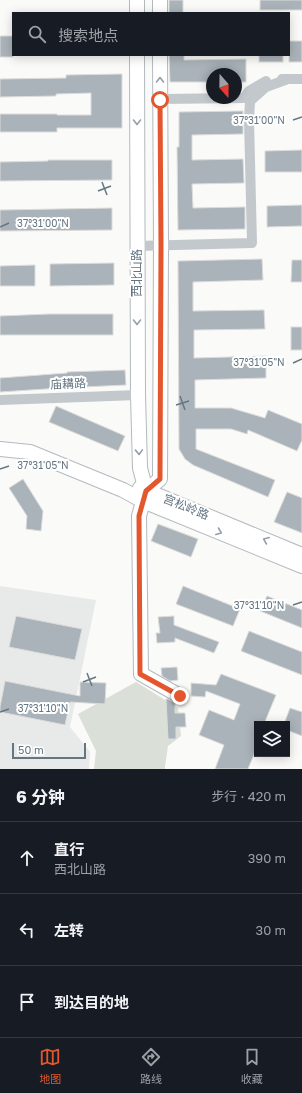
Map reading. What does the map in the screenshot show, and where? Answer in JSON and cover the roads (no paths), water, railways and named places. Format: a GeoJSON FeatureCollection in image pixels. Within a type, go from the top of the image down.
{"type":"FeatureCollection","features":[{"type":"Feature","properties":{"kind":"main road"},"geometry":{"type":"LineString","coordinates":[[137,0],[137,12]]}},
{"type":"Feature","properties":{"kind":"main road"},"geometry":{"type":"LineString","coordinates":[[160,0],[160,12]]}},
{"type":"Feature","properties":{"kind":"main road","name":"西北山路"},"geometry":{"type":"LineString","coordinates":[[137,56],[138,395],[140,468],[145,496]]}},
{"type":"Feature","properties":{"kind":"main road","name":"西北山路"},"geometry":{"type":"LineString","coordinates":[[160,56],[160,479],[145,496],[139,516],[140,674],[180,696]]}},
{"type":"Feature","properties":{"kind":"main road","name":"宫松岭路"},"geometry":{"type":"LineString","coordinates":[[0,440],[26,445],[83,463],[145,496],[302,555]]}},
{"type":"Feature","properties":{"kind":"main road"},"geometry":{"type":"LineString","coordinates":[[0,449],[30,452],[123,490],[145,496],[302,566]]}},
{"type":"Feature","properties":{"kind":"street"},"geometry":{"type":"LineString","coordinates":[[137,246],[252,243],[249,120],[250,101],[266,87],[288,79]]}},
{"type":"Feature","properties":{"kind":"street"},"geometry":{"type":"LineString","coordinates":[[160,100],[244,98],[249,91],[267,81],[302,79]]}},
{"type":"Feature","properties":{"kind":"street","name":"庙耩路"},"geometry":{"type":"LineString","coordinates":[[0,400],[138,395]]}}]}
